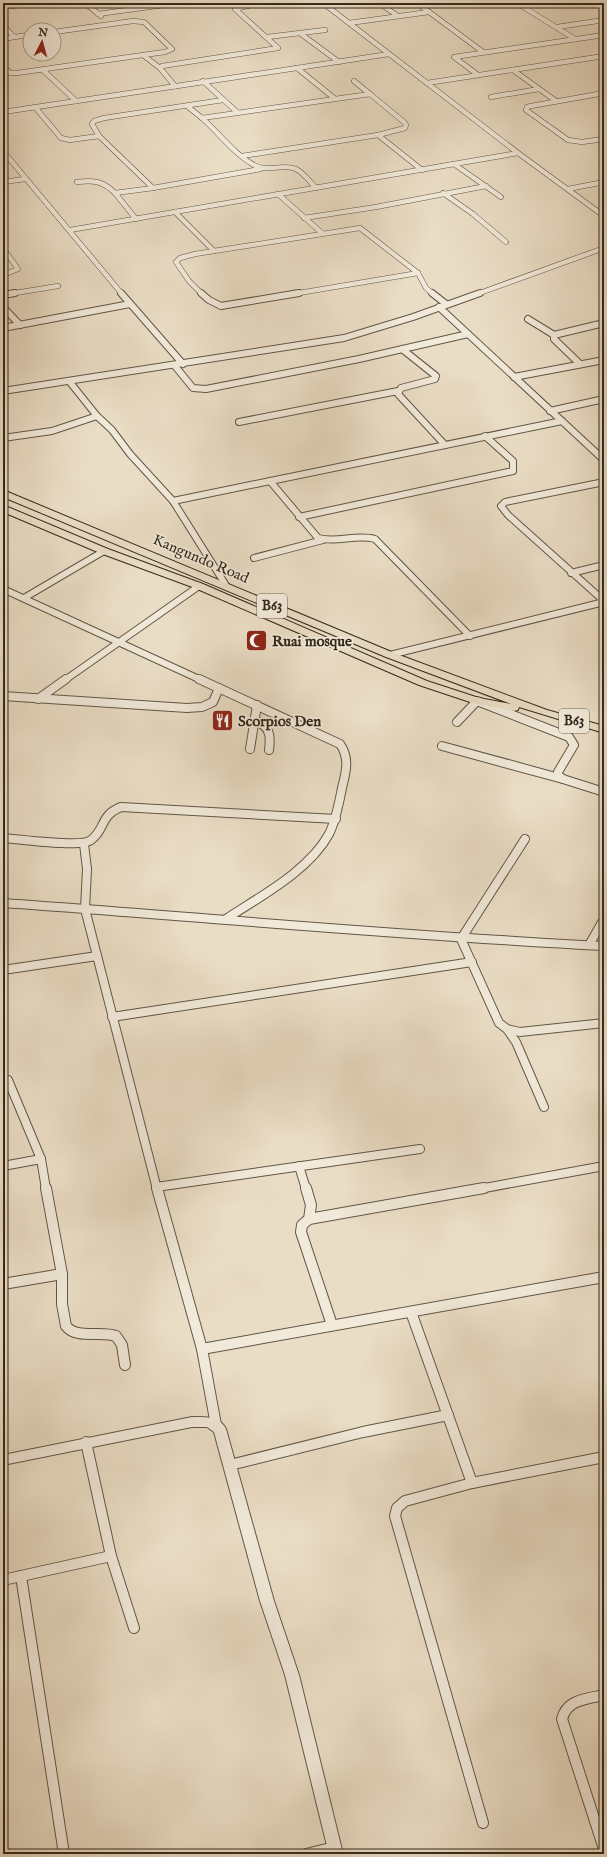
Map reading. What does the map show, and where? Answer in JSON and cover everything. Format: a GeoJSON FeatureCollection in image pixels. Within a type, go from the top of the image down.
{"type":"FeatureCollection","features":[{"type":"Feature","properties":{"kind":"highway","name":"Kangundo Road"},"geometry":{"type":"LineString","coordinates":[[3,493],[390,655],[544,712],[604,730]]}},
{"type":"Feature","properties":{"kind":"highway","name":"Kangundo Road"},"geometry":{"type":"LineString","coordinates":[[3,508],[104,551],[198,586],[423,684],[477,702],[544,712]]}},
{"type":"Feature","properties":{"kind":"highway"},"geometry":{"type":"LineString","coordinates":[[423,684],[431,680],[435,674],[434,671]]}},
{"type":"Feature","properties":{"kind":"street"},"geometry":{"type":"LineString","coordinates":[[3,7],[36,3]]}},
{"type":"Feature","properties":{"kind":"street"},"geometry":{"type":"LineString","coordinates":[[85,3],[109,24]]}},
{"type":"Feature","properties":{"kind":"street"},"geometry":{"type":"LineString","coordinates":[[98,14],[178,3]]}},
{"type":"Feature","properties":{"kind":"street"},"geometry":{"type":"LineString","coordinates":[[160,68],[166,65],[278,48],[235,8],[260,3]]}},
{"type":"Feature","properties":{"kind":"street"},"geometry":{"type":"LineString","coordinates":[[323,3],[518,153],[604,216]]}},
{"type":"Feature","properties":{"kind":"street"},"geometry":{"type":"LineString","coordinates":[[379,3],[398,16]]}},
{"type":"Feature","properties":{"kind":"street"},"geometry":{"type":"LineString","coordinates":[[416,3],[484,52]]}},
{"type":"Feature","properties":{"kind":"street"},"geometry":{"type":"LineString","coordinates":[[517,3],[575,38]]}},
{"type":"Feature","properties":{"kind":"street"},"geometry":{"type":"LineString","coordinates":[[349,23],[429,12]]}},
{"type":"Feature","properties":{"kind":"street"},"geometry":{"type":"LineString","coordinates":[[557,27],[604,20]]}},
{"type":"Feature","properties":{"kind":"street"},"geometry":{"type":"LineString","coordinates":[[3,66],[12,73],[43,70],[165,52],[172,49],[144,22],[133,21],[62,31]]}},
{"type":"Feature","properties":{"kind":"street"},"geometry":{"type":"LineString","coordinates":[[4,26],[14,37]]}},
{"type":"Feature","properties":{"kind":"street"},"geometry":{"type":"LineString","coordinates":[[267,37],[324,30]]}},
{"type":"Feature","properties":{"kind":"street"},"geometry":{"type":"LineString","coordinates":[[301,34],[340,62]]}},
{"type":"Feature","properties":{"kind":"street"},"geometry":{"type":"LineString","coordinates":[[478,75],[454,58],[575,38],[604,35]]}},
{"type":"Feature","properties":{"kind":"street"},"geometry":{"type":"LineString","coordinates":[[3,39],[22,36]]}},
{"type":"Feature","properties":{"kind":"street"},"geometry":{"type":"LineString","coordinates":[[3,112],[389,54]]}},
{"type":"Feature","properties":{"kind":"street"},"geometry":{"type":"LineString","coordinates":[[143,55],[160,68],[175,86]]}},
{"type":"Feature","properties":{"kind":"street"},"geometry":{"type":"LineString","coordinates":[[428,83],[603,57]]}},
{"type":"Feature","properties":{"kind":"street"},"geometry":{"type":"LineString","coordinates":[[297,68],[334,98]]}},
{"type":"Feature","properties":{"kind":"street"},"geometry":{"type":"LineString","coordinates":[[43,70],[76,100]]}},
{"type":"Feature","properties":{"kind":"street"},"geometry":{"type":"LineString","coordinates":[[513,70],[556,101]]}},
{"type":"Feature","properties":{"kind":"street"},"geometry":{"type":"LineString","coordinates":[[242,156],[378,135],[405,128],[406,125],[373,95],[354,81]]}},
{"type":"Feature","properties":{"kind":"street"},"geometry":{"type":"LineString","coordinates":[[203,82],[238,113]]}},
{"type":"Feature","properties":{"kind":"street"},"geometry":{"type":"LineString","coordinates":[[492,97],[539,89]]}},
{"type":"Feature","properties":{"kind":"street"},"geometry":{"type":"LineString","coordinates":[[604,93],[531,106],[526,110],[568,140],[582,142],[604,139]]}},
{"type":"Feature","properties":{"kind":"street"},"geometry":{"type":"LineString","coordinates":[[202,118],[370,94]]}},
{"type":"Feature","properties":{"kind":"street"},"geometry":{"type":"LineString","coordinates":[[152,188],[99,136],[92,124],[94,121],[223,100]]}},
{"type":"Feature","properties":{"kind":"street"},"geometry":{"type":"LineString","coordinates":[[35,106],[61,138],[70,140],[99,136]]}},
{"type":"Feature","properties":{"kind":"street"},"geometry":{"type":"LineString","coordinates":[[187,106],[202,118],[242,156],[261,169]]}},
{"type":"Feature","properties":{"kind":"street"},"geometry":{"type":"LineString","coordinates":[[378,135],[422,170]]}},
{"type":"Feature","properties":{"kind":"street"},"geometry":{"type":"LineString","coordinates":[[3,151],[130,304],[183,364]]}},
{"type":"Feature","properties":{"kind":"street"},"geometry":{"type":"LineString","coordinates":[[70,230],[518,153]]}},
{"type":"Feature","properties":{"kind":"street"},"geometry":{"type":"LineString","coordinates":[[454,164],[501,197]]}},
{"type":"Feature","properties":{"kind":"street"},"geometry":{"type":"LineString","coordinates":[[114,193],[261,169],[272,170],[290,167],[296,169],[316,188]]}},
{"type":"Feature","properties":{"kind":"street"},"geometry":{"type":"LineString","coordinates":[[3,182],[25,179]]}},
{"type":"Feature","properties":{"kind":"street"},"geometry":{"type":"LineString","coordinates":[[77,182],[100,180],[104,182],[136,219]]}},
{"type":"Feature","properties":{"kind":"street"},"geometry":{"type":"LineString","coordinates":[[568,189],[604,182]]}},
{"type":"Feature","properties":{"kind":"street"},"geometry":{"type":"LineString","coordinates":[[304,218],[486,186]]}},
{"type":"Feature","properties":{"kind":"street"},"geometry":{"type":"LineString","coordinates":[[443,193],[477,217],[506,242]]}},
{"type":"Feature","properties":{"kind":"street"},"geometry":{"type":"LineString","coordinates":[[278,194],[322,233]]}},
{"type":"Feature","properties":{"kind":"street"},"geometry":{"type":"LineString","coordinates":[[175,212],[214,251]]}},
{"type":"Feature","properties":{"kind":"street"},"geometry":{"type":"LineString","coordinates":[[418,273],[221,306],[209,301],[184,274],[176,262],[178,258],[183,256],[280,242],[322,233],[360,228],[418,273],[426,288],[446,304]]}},
{"type":"Feature","properties":{"kind":"street"},"geometry":{"type":"LineString","coordinates":[[3,248],[18,269],[3,275]]}},
{"type":"Feature","properties":{"kind":"street"},"geometry":{"type":"LineString","coordinates":[[3,391],[175,366],[344,338],[439,307],[604,248]]}},
{"type":"Feature","properties":{"kind":"street"},"geometry":{"type":"LineString","coordinates":[[3,295],[58,286]]}},
{"type":"Feature","properties":{"kind":"street"},"geometry":{"type":"LineString","coordinates":[[3,328],[130,304]]}},
{"type":"Feature","properties":{"kind":"street"},"geometry":{"type":"LineString","coordinates":[[439,307],[604,460]]}},
{"type":"Feature","properties":{"kind":"street"},"geometry":{"type":"LineString","coordinates":[[4,309],[20,325]]}},
{"type":"Feature","properties":{"kind":"street"},"geometry":{"type":"LineString","coordinates":[[528,319],[554,335],[554,339],[580,364]]}},
{"type":"Feature","properties":{"kind":"street"},"geometry":{"type":"LineString","coordinates":[[554,335],[565,331],[604,323]]}},
{"type":"Feature","properties":{"kind":"street"},"geometry":{"type":"LineString","coordinates":[[175,366],[193,388],[206,389],[402,350],[468,334]]}},
{"type":"Feature","properties":{"kind":"street"},"geometry":{"type":"LineString","coordinates":[[239,422],[398,391],[435,379],[436,376],[402,350]]}},
{"type":"Feature","properties":{"kind":"street"},"geometry":{"type":"LineString","coordinates":[[514,377],[604,360]]}},
{"type":"Feature","properties":{"kind":"street"},"geometry":{"type":"LineString","coordinates":[[69,381],[97,416],[112,430],[130,454],[173,501],[226,587]]}},
{"type":"Feature","properties":{"kind":"street"},"geometry":{"type":"LineString","coordinates":[[398,391],[398,394],[445,445]]}},
{"type":"Feature","properties":{"kind":"street"},"geometry":{"type":"LineString","coordinates":[[550,411],[604,399]]}},
{"type":"Feature","properties":{"kind":"street"},"geometry":{"type":"LineString","coordinates":[[3,438],[52,431],[97,416]]}},
{"type":"Feature","properties":{"kind":"street"},"geometry":{"type":"LineString","coordinates":[[173,501],[562,421]]}},
{"type":"Feature","properties":{"kind":"street"},"geometry":{"type":"LineString","coordinates":[[299,517],[513,471],[513,461],[485,436]]}},
{"type":"Feature","properties":{"kind":"street"},"geometry":{"type":"LineString","coordinates":[[270,481],[299,517],[318,538],[323,540]]}},
{"type":"Feature","properties":{"kind":"street"},"geometry":{"type":"LineString","coordinates":[[604,482],[505,502],[502,504],[508,514],[604,602]]}},
{"type":"Feature","properties":{"kind":"street"},"geometry":{"type":"LineString","coordinates":[[254,558],[323,540],[359,535],[375,539],[470,636]]}},
{"type":"Feature","properties":{"kind":"street"},"geometry":{"type":"LineString","coordinates":[[24,598],[104,551]]}},
{"type":"Feature","properties":{"kind":"street"},"geometry":{"type":"LineString","coordinates":[[571,573],[604,565]]}},
{"type":"Feature","properties":{"kind":"street"},"geometry":{"type":"LineString","coordinates":[[38,699],[198,586]]}},
{"type":"Feature","properties":{"kind":"street"},"geometry":{"type":"LineString","coordinates":[[3,589],[340,744],[346,751],[347,761],[336,819],[326,839],[316,853],[299,868],[226,919]]}},
{"type":"Feature","properties":{"kind":"street"},"geometry":{"type":"LineString","coordinates":[[390,655],[604,602]]}},
{"type":"Feature","properties":{"kind":"street"},"geometry":{"type":"LineString","coordinates":[[3,696],[187,708],[202,707],[213,702],[219,688]]}},
{"type":"Feature","properties":{"kind":"street"},"geometry":{"type":"LineString","coordinates":[[457,722],[477,702],[569,738],[573,741],[574,745],[558,772],[558,775],[563,779]]}},
{"type":"Feature","properties":{"kind":"street"},"geometry":{"type":"LineString","coordinates":[[250,749],[257,705]]}},
{"type":"Feature","properties":{"kind":"street"},"geometry":{"type":"LineString","coordinates":[[254,720],[262,722],[270,729],[272,735],[269,750]]}},
{"type":"Feature","properties":{"kind":"street"},"geometry":{"type":"LineString","coordinates":[[442,746],[563,779],[604,792]]}},
{"type":"Feature","properties":{"kind":"street"},"geometry":{"type":"LineString","coordinates":[[3,838],[84,844],[92,842],[106,815],[111,810],[121,806],[336,819]]}},
{"type":"Feature","properties":{"kind":"street"},"geometry":{"type":"LineString","coordinates":[[461,939],[525,839]]}},
{"type":"Feature","properties":{"kind":"street"},"geometry":{"type":"LineString","coordinates":[[84,844],[87,870],[85,909],[156,1187],[202,1349],[216,1425],[222,1434],[267,1601],[292,1675],[335,1851],[306,1854]]}},
{"type":"Feature","properties":{"kind":"street"},"geometry":{"type":"LineString","coordinates":[[3,903],[226,919],[461,939],[604,946]]}},
{"type":"Feature","properties":{"kind":"street"},"geometry":{"type":"LineString","coordinates":[[589,945],[604,919]]}},
{"type":"Feature","properties":{"kind":"street"},"geometry":{"type":"LineString","coordinates":[[461,939],[499,1023],[507,1029],[516,1042],[544,1107]]}},
{"type":"Feature","properties":{"kind":"street"},"geometry":{"type":"LineString","coordinates":[[3,970],[97,956]]}},
{"type":"Feature","properties":{"kind":"street"},"geometry":{"type":"LineString","coordinates":[[112,1017],[472,962]]}},
{"type":"Feature","properties":{"kind":"street"},"geometry":{"type":"LineString","coordinates":[[507,1029],[520,1032],[604,1023]]}},
{"type":"Feature","properties":{"kind":"street"},"geometry":{"type":"LineString","coordinates":[[8,1080],[41,1159],[62,1274],[61,1308],[68,1328],[71,1331],[80,1333],[112,1333],[120,1337],[124,1344],[125,1364]]}},
{"type":"Feature","properties":{"kind":"street"},"geometry":{"type":"LineString","coordinates":[[156,1187],[420,1149]]}},
{"type":"Feature","properties":{"kind":"street"},"geometry":{"type":"LineString","coordinates":[[3,1166],[41,1159]]}},
{"type":"Feature","properties":{"kind":"street"},"geometry":{"type":"LineString","coordinates":[[299,1166],[311,1204],[309,1219]]}},
{"type":"Feature","properties":{"kind":"street"},"geometry":{"type":"LineString","coordinates":[[332,1325],[301,1232],[302,1225],[309,1219],[604,1166]]}},
{"type":"Feature","properties":{"kind":"street"},"geometry":{"type":"LineString","coordinates":[[3,1284],[62,1274]]}},
{"type":"Feature","properties":{"kind":"street"},"geometry":{"type":"LineString","coordinates":[[202,1349],[604,1277]]}},
{"type":"Feature","properties":{"kind":"street"},"geometry":{"type":"LineString","coordinates":[[411,1312],[472,1483]]}},
{"type":"Feature","properties":{"kind":"street"},"geometry":{"type":"LineString","coordinates":[[230,1465],[363,1432],[448,1415]]}},
{"type":"Feature","properties":{"kind":"street"},"geometry":{"type":"LineString","coordinates":[[3,1460],[86,1442],[192,1422],[207,1422],[216,1425]]}},
{"type":"Feature","properties":{"kind":"street"},"geometry":{"type":"LineString","coordinates":[[86,1442],[111,1556],[134,1628]]}},
{"type":"Feature","properties":{"kind":"street"},"geometry":{"type":"LineString","coordinates":[[483,1823],[395,1516],[397,1508],[405,1501],[472,1483],[604,1456]]}},
{"type":"Feature","properties":{"kind":"street"},"geometry":{"type":"LineString","coordinates":[[3,1580],[111,1556]]}},
{"type":"Feature","properties":{"kind":"street"},"geometry":{"type":"LineString","coordinates":[[21,1576],[64,1854]]}},
{"type":"Feature","properties":{"kind":"street"},"geometry":{"type":"LineString","coordinates":[[604,1695],[572,1702],[563,1711],[562,1719],[604,1849]]}},
{"type":"Feature","properties":{"kind":"place","name":"Ruai mosque"},"geometry":{"type":"Point","coordinates":[257,641]}},
{"type":"Feature","properties":{"kind":"place","name":"Scorpios Den"},"geometry":{"type":"Point","coordinates":[222,721]}}]}
